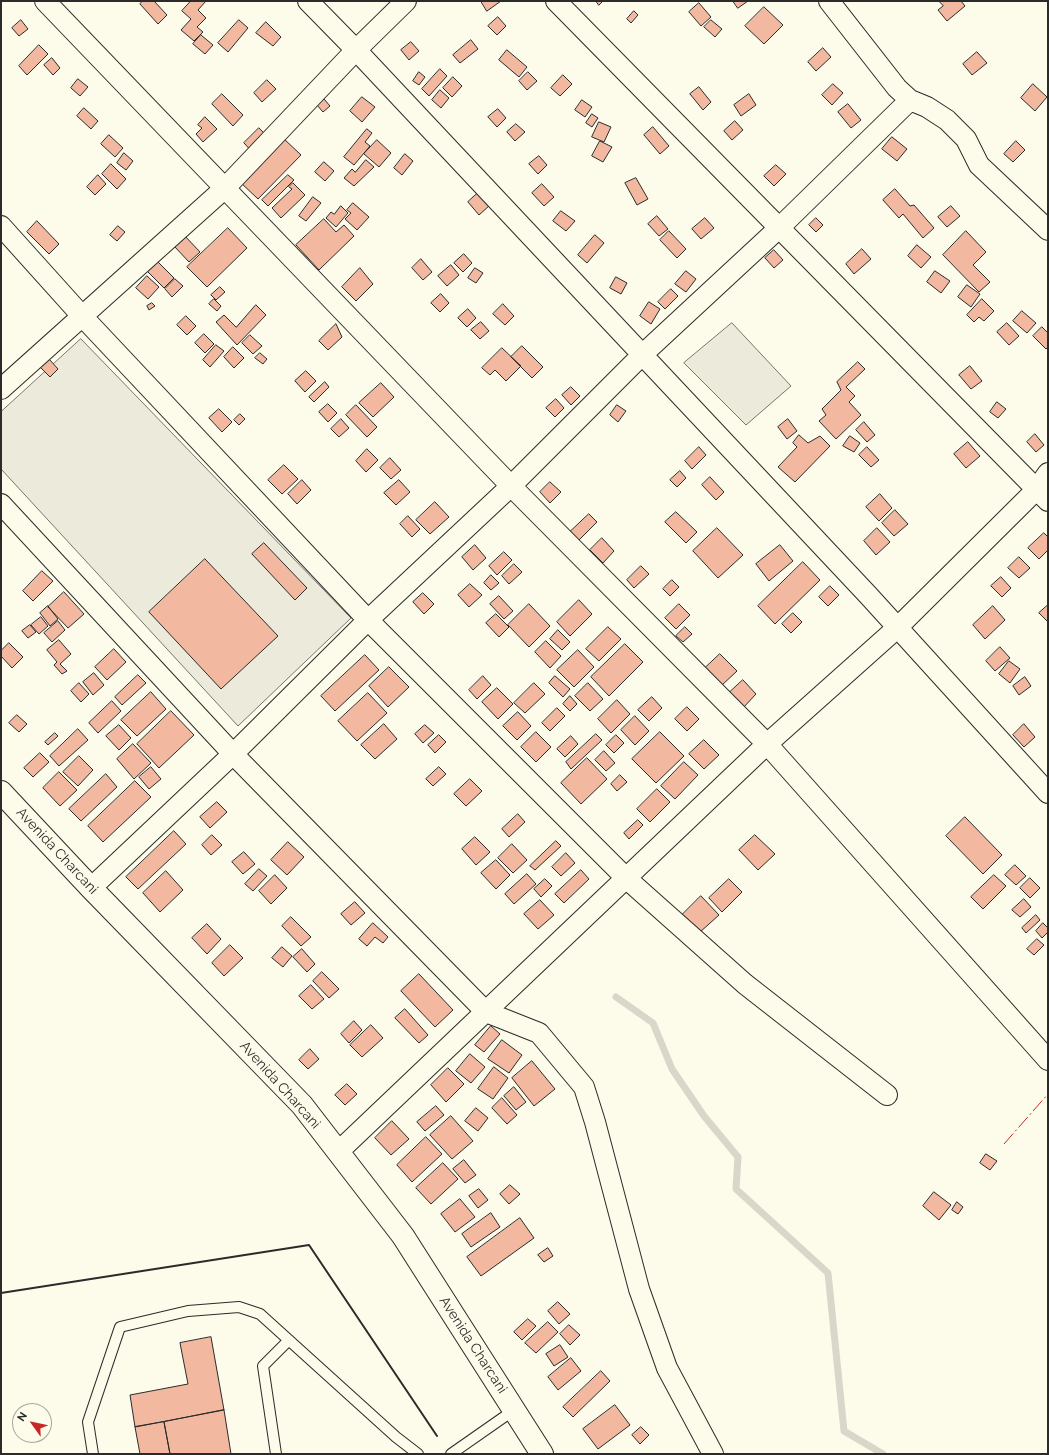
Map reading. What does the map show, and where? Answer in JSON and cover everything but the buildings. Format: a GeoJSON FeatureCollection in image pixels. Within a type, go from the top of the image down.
{"type":"FeatureCollection","features":[{"type":"Feature","properties":{"kind":"main road","name":"Avenida Charcani"},"geometry":{"type":"LineString","coordinates":[[1,792],[91,888],[302,1105],[403,1236],[542,1454]]}},
{"type":"Feature","properties":{"kind":"street"},"geometry":{"type":"LineString","coordinates":[[45,1],[511,486],[767,744],[1048,1060]]}},
{"type":"Feature","properties":{"kind":"street"},"geometry":{"type":"LineString","coordinates":[[308,1],[643,354],[868,595],[1048,794]]}},
{"type":"Feature","properties":{"kind":"street"},"geometry":{"type":"LineString","coordinates":[[1,389],[225,188],[356,50],[406,1]]}},
{"type":"Feature","properties":{"kind":"street"},"geometry":{"type":"LineString","coordinates":[[338,1152],[627,879],[767,744],[897,628],[1044,488],[1015,469],[780,227],[556,1]]}},
{"type":"Feature","properties":{"kind":"street"},"geometry":{"type":"LineString","coordinates":[[829,1],[897,88],[910,100],[927,107],[947,120],[966,139],[979,165],[1048,230]]}},
{"type":"Feature","properties":{"kind":"street"},"geometry":{"type":"LineString","coordinates":[[91,888],[233,754],[368,620],[511,486],[643,354],[780,227],[910,100]]}},
{"type":"Feature","properties":{"kind":"street"},"geometry":{"type":"LineString","coordinates":[[1,226],[82,316],[368,620],[627,879],[745,984],[887,1095]]}},
{"type":"Feature","properties":{"kind":"street"},"geometry":{"type":"LineString","coordinates":[[1,504],[233,754],[486,1012],[539,1033],[584,1087],[595,1122],[639,1289],[667,1368],[713,1454]]}},
{"type":"Feature","properties":{"kind":"lane"},"geometry":{"type":"LineString","coordinates":[[93,1454],[88,1422],[120,1327],[188,1311],[239,1307],[260,1314],[396,1437],[418,1454]]}},
{"type":"Feature","properties":{"kind":"lane"},"geometry":{"type":"LineString","coordinates":[[276,1454],[263,1366],[289,1340]]}},
{"type":"Feature","properties":{"kind":"lane"},"geometry":{"type":"LineString","coordinates":[[451,1454],[514,1410]]}},
{"type":"Feature","properties":{"kind":"shaded area"},"geometry":{"type":"Polygon","coordinates":[[[732,323],[791,386],[746,425],[684,363],[732,323]]]}},
{"type":"Feature","properties":{"kind":"shaded area"},"geometry":{"type":"Polygon","coordinates":[[[81,339],[351,618],[238,726],[1,469],[1,412],[81,339]]]}},
{"type":"Feature","properties":{"kind":"waterway"},"geometry":{"type":"LineString","coordinates":[[616,997],[653,1023],[672,1069],[704,1116],[738,1157],[736,1189],[828,1273],[844,1431],[883,1454]]}},
{"type":"Feature","properties":{"kind":"wall"},"geometry":{"type":"LineString","coordinates":[[1,1293],[309,1245],[437,1436]]}},
{"type":"Feature","properties":{"kind":"power"},"geometry":{"type":"LineString","coordinates":[[1004,1144],[1048,1094]]}}]}
